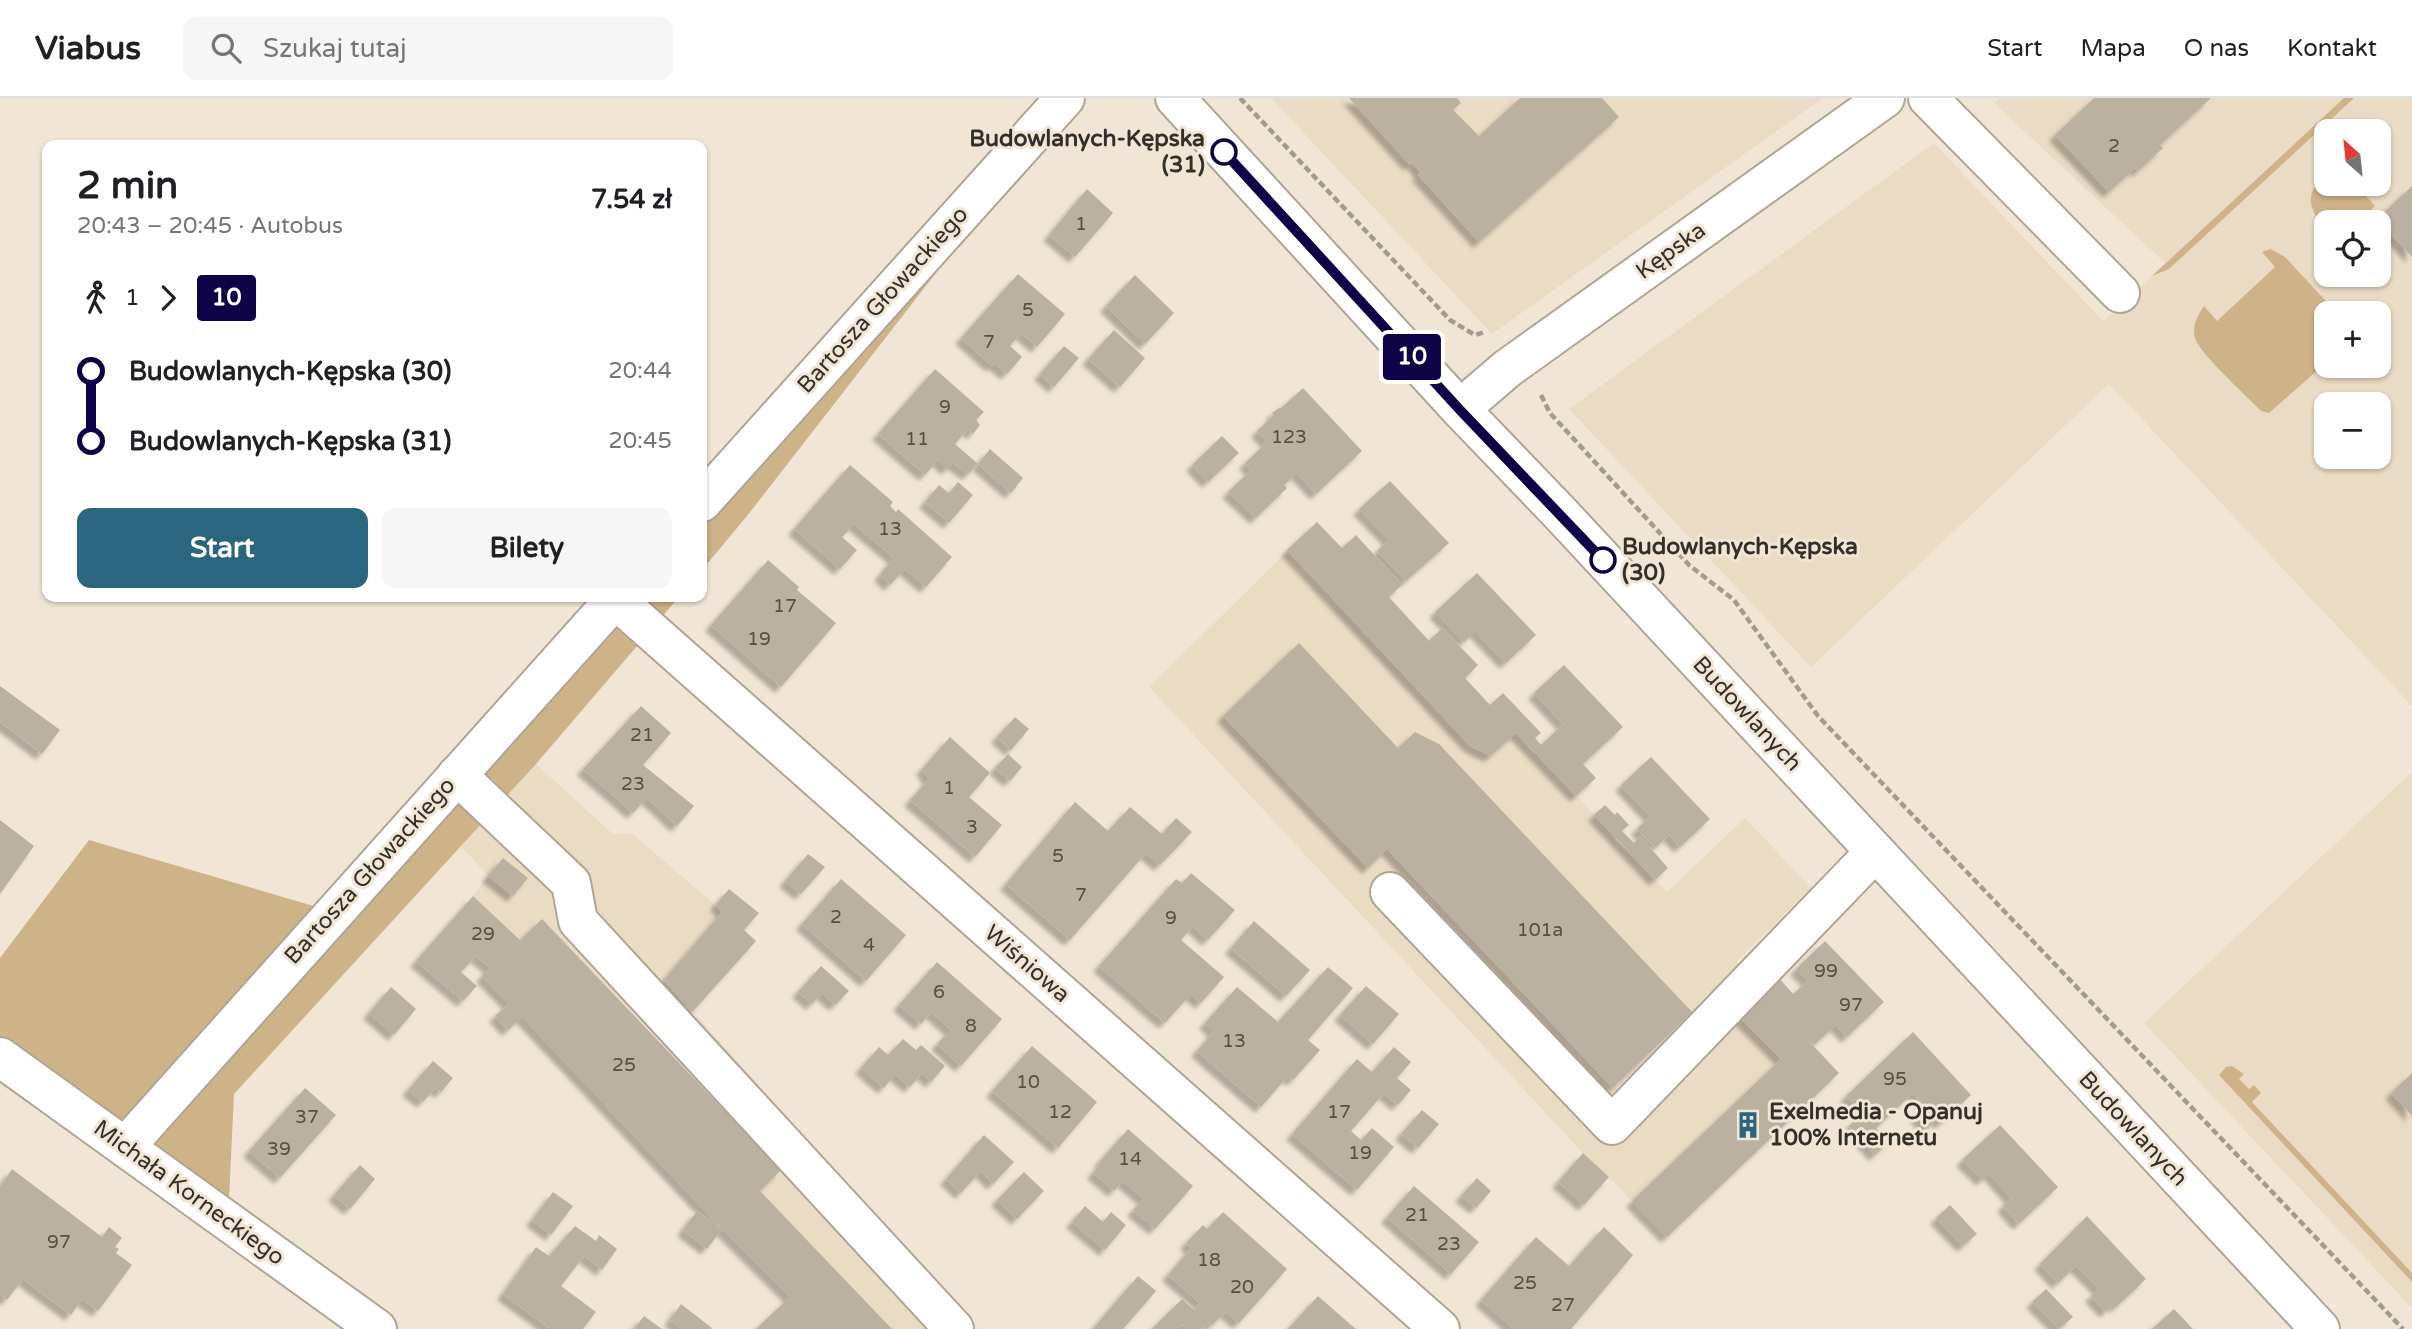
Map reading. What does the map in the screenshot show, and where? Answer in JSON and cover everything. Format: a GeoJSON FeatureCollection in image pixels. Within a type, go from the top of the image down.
{"type":"FeatureCollection","features":[{"type":"Feature","properties":{"kind":"street","name":"Bartosza Głowackiego"},"geometry":{"type":"LineString","coordinates":[[707,496],[1065,98]]}},
{"type":"Feature","properties":{"kind":"street","name":"Budowlanych"},"geometry":{"type":"LineString","coordinates":[[1175,98],[1460,410],[1559,512],[2320,1329]]}},
{"type":"Feature","properties":{"kind":"street","name":"Kępska"},"geometry":{"type":"LineString","coordinates":[[1460,410],[1508,368],[1885,98]]}},
{"type":"Feature","properties":{"kind":"street"},"geometry":{"type":"LineString","coordinates":[[1928,98],[2120,293]]}},
{"type":"Feature","properties":{"kind":"street","name":"Bartosza Głowackiego"},"geometry":{"type":"LineString","coordinates":[[125,1147],[612,602]]}},
{"type":"Feature","properties":{"kind":"street","name":"Wiśniowa"},"geometry":{"type":"LineString","coordinates":[[621,602],[1440,1329]]}},
{"type":"Feature","properties":{"kind":"street"},"geometry":{"type":"LineString","coordinates":[[457,775],[571,883],[578,921],[954,1329]]}},
{"type":"Feature","properties":{"kind":"street"},"geometry":{"type":"LineString","coordinates":[[1390,892],[1612,1125],[1874,852]]}},
{"type":"Feature","properties":{"kind":"street","name":"Michała Korneckiego"},"geometry":{"type":"LineString","coordinates":[[0,1057],[377,1329]]}},
{"type":"Feature","properties":{"kind":"path"},"geometry":{"type":"LineString","coordinates":[[1240,98],[1450,320],[1475,335],[1486,332]]}},
{"type":"Feature","properties":{"kind":"path"},"geometry":{"type":"LineString","coordinates":[[1539,391],[1550,413],[1689,565],[1734,600],[1818,716],[2403,1329]]}},
{"type":"Feature","properties":{"kind":"shaded area"},"geometry":{"type":"Polygon","coordinates":[[[1072,98],[707,564],[707,497],[1072,98]]]}},
{"type":"Feature","properties":{"kind":"shaded area"},"geometry":{"type":"Polygon","coordinates":[[[1271,98],[1823,98],[1492,334],[1271,98]]]}},
{"type":"Feature","properties":{"kind":"shaded area"},"geometry":{"type":"Polygon","coordinates":[[[2000,98],[2412,98],[2412,706],[2109,384],[1811,667],[1569,409],[1934,143],[2103,321],[2165,263],[1994,103],[2000,98]]]}},
{"type":"Feature","properties":{"kind":"shaded area"},"geometry":{"type":"Polygon","coordinates":[[[2344,98],[2354,98],[2331,119],[2321,119],[2344,98]]]}},
{"type":"Feature","properties":{"kind":"shaded area"},"geometry":{"type":"Polygon","coordinates":[[[2314,126],[2314,135],[2169,269],[2152,276],[2314,126]]]}},
{"type":"Feature","properties":{"kind":"shaded area"},"geometry":{"type":"Polygon","coordinates":[[[2313,190],[2314,196],[2366,196],[2375,206],[2370,210],[2314,211],[2311,202],[2313,190]]]}},
{"type":"Feature","properties":{"kind":"shaded area"},"geometry":{"type":"Polygon","coordinates":[[[2271,249],[2285,257],[2326,301],[2314,301],[2314,374],[2269,413],[2261,411],[2211,361],[2198,344],[2194,329],[2204,306],[2217,321],[2275,267],[2262,252],[2271,249]]]}},
{"type":"Feature","properties":{"kind":"shaded area"},"geometry":{"type":"Polygon","coordinates":[[[1317,522],[1667,892],[1745,818],[1811,888],[1736,962],[1839,1073],[1667,1237],[1583,1153],[1149,687],[1317,522]]]}},
{"type":"Feature","properties":{"kind":"shaded area"},"geometry":{"type":"Polygon","coordinates":[[[613,602],[675,602],[536,764],[234,1094],[228,1221],[0,1057],[0,958],[89,840],[334,912],[613,602]]]}},
{"type":"Feature","properties":{"kind":"shaded area"},"geometry":{"type":"Polygon","coordinates":[[[536,764],[613,834],[633,834],[756,941],[693,1012],[979,1329],[756,1329],[790,1296],[722,1229],[482,976],[520,940],[473,896],[488,876],[461,846],[536,764]]]}},
{"type":"Feature","properties":{"kind":"shaded area"},"geometry":{"type":"Polygon","coordinates":[[[2412,772],[2412,1308],[2144,1023],[2412,772]]]}},
{"type":"Feature","properties":{"kind":"shaded area"},"geometry":{"type":"Polygon","coordinates":[[[2232,1066],[2244,1074],[2239,1079],[2249,1089],[2254,1085],[2261,1093],[2252,1102],[2412,1273],[2412,1282],[2219,1075],[2226,1067],[2232,1066]]]}},
{"type":"Feature","properties":{"kind":"building"},"geometry":{"type":"Polygon","coordinates":[[[1349,98],[1457,98],[1461,103],[1453,110],[1479,136],[1520,98],[1602,98],[1619,117],[1479,242],[1418,175],[1421,173],[1412,162],[1410,165],[1349,98]]]}},
{"type":"Feature","properties":{"kind":"building"},"geometry":{"type":"Polygon","coordinates":[[[2094,98],[2211,98],[2160,145],[2163,148],[2138,171],[2135,168],[2109,192],[2055,135],[2094,98]]]}},
{"type":"Feature","properties":{"kind":"building"},"geometry":{"type":"Polygon","coordinates":[[[2412,186],[2412,257],[2391,234],[2391,210],[2387,210],[2412,186]]]}},
{"type":"Feature","properties":{"kind":"building"},"geometry":{"type":"Polygon","coordinates":[[[1087,189],[1113,213],[1075,257],[1049,235],[1087,189]]]}},
{"type":"Feature","properties":{"kind":"building"},"geometry":{"type":"Polygon","coordinates":[[[1018,274],[1065,314],[1037,347],[1021,333],[1010,346],[1022,357],[1007,374],[994,363],[992,366],[961,338],[1018,274]]]}},
{"type":"Feature","properties":{"kind":"building"},"geometry":{"type":"Polygon","coordinates":[[[1135,275],[1174,313],[1145,344],[1106,306],[1135,275]]]}},
{"type":"Feature","properties":{"kind":"building"},"geometry":{"type":"Polygon","coordinates":[[[1114,330],[1145,358],[1120,387],[1088,359],[1114,330]]]}},
{"type":"Feature","properties":{"kind":"building"},"geometry":{"type":"Polygon","coordinates":[[[1064,346],[1079,358],[1054,387],[1040,374],[1064,346]]]}},
{"type":"Feature","properties":{"kind":"building"},"geometry":{"type":"Polygon","coordinates":[[[935,369],[984,412],[976,420],[980,425],[973,434],[968,429],[955,444],[978,464],[968,474],[953,463],[947,469],[938,460],[925,475],[878,434],[935,369]]]}},
{"type":"Feature","properties":{"kind":"building"},"geometry":{"type":"Polygon","coordinates":[[[1303,388],[1362,451],[1316,494],[1297,473],[1284,485],[1287,488],[1256,518],[1228,492],[1251,470],[1245,463],[1267,442],[1257,431],[1274,415],[1272,413],[1303,388]]]}},
{"type":"Feature","properties":{"kind":"building"},"geometry":{"type":"Polygon","coordinates":[[[1222,436],[1239,453],[1208,482],[1192,465],[1222,436]]]}},
{"type":"Feature","properties":{"kind":"building"},"geometry":{"type":"Polygon","coordinates":[[[990,449],[1023,478],[1011,493],[978,464],[990,449]]]}},
{"type":"Feature","properties":{"kind":"building"},"geometry":{"type":"Polygon","coordinates":[[[850,465],[893,502],[890,506],[896,512],[898,509],[952,557],[926,587],[905,569],[890,585],[880,575],[894,558],[854,524],[842,537],[857,550],[840,569],[794,529],[850,465]]]}},
{"type":"Feature","properties":{"kind":"building"},"geometry":{"type":"Polygon","coordinates":[[[1390,481],[1449,543],[1406,581],[1377,551],[1389,540],[1359,509],[1390,481]]]}},
{"type":"Feature","properties":{"kind":"building"},"geometry":{"type":"Polygon","coordinates":[[[958,482],[973,495],[949,523],[925,502],[939,485],[949,493],[958,482]]]}},
{"type":"Feature","properties":{"kind":"building"},"geometry":{"type":"Polygon","coordinates":[[[1317,522],[1342,548],[1356,535],[1402,585],[1389,597],[1429,641],[1442,628],[1478,665],[1465,678],[1490,705],[1503,693],[1541,733],[1535,738],[1541,745],[1563,724],[1534,693],[1564,665],[1623,727],[1583,764],[1596,778],[1576,796],[1516,733],[1490,756],[1470,746],[1287,550],[1317,522]]]}},
{"type":"Feature","properties":{"kind":"building"},"geometry":{"type":"Polygon","coordinates":[[[768,560],[799,587],[797,590],[836,623],[781,687],[711,625],[768,560]]]}},
{"type":"Feature","properties":{"kind":"building"},"geometry":{"type":"Polygon","coordinates":[[[1477,573],[1536,635],[1506,663],[1475,631],[1464,642],[1435,612],[1477,573]]]}},
{"type":"Feature","properties":{"kind":"building"},"geometry":{"type":"Polygon","coordinates":[[[1299,643],[1398,748],[1415,732],[1439,744],[1692,1012],[1613,1088],[1387,849],[1368,868],[1223,716],[1299,643]]]}},
{"type":"Feature","properties":{"kind":"building"},"geometry":{"type":"Polygon","coordinates":[[[0,686],[60,730],[42,754],[0,722],[0,686]]]}},
{"type":"Feature","properties":{"kind":"building"},"geometry":{"type":"Polygon","coordinates":[[[641,706],[671,733],[643,765],[694,806],[677,826],[647,798],[633,813],[583,769],[641,706]]]}},
{"type":"Feature","properties":{"kind":"building"},"geometry":{"type":"Polygon","coordinates":[[[1015,717],[1029,729],[1011,750],[997,737],[1015,717]]]}},
{"type":"Feature","properties":{"kind":"building"},"geometry":{"type":"Polygon","coordinates":[[[950,737],[990,773],[969,797],[1002,825],[975,857],[910,800],[929,779],[922,769],[950,737]]]}},
{"type":"Feature","properties":{"kind":"building"},"geometry":{"type":"Polygon","coordinates":[[[1008,754],[1022,767],[1010,781],[995,768],[1008,754]]]}},
{"type":"Feature","properties":{"kind":"building"},"geometry":{"type":"Polygon","coordinates":[[[1651,757],[1710,819],[1680,847],[1669,835],[1655,848],[1637,829],[1650,816],[1621,785],[1651,757]]]}},
{"type":"Feature","properties":{"kind":"building"},"geometry":{"type":"Polygon","coordinates":[[[1075,802],[1108,831],[1130,807],[1162,834],[1176,818],[1192,832],[1160,865],[1146,853],[1070,940],[1006,884],[1075,802]]]}},
{"type":"Feature","properties":{"kind":"building"},"geometry":{"type":"Polygon","coordinates":[[[1605,805],[1615,815],[1617,812],[1629,825],[1622,831],[1634,843],[1640,836],[1668,868],[1655,880],[1594,815],[1605,805]]]}},
{"type":"Feature","properties":{"kind":"building"},"geometry":{"type":"Polygon","coordinates":[[[0,820],[34,846],[0,894],[0,820]]]}},
{"type":"Feature","properties":{"kind":"building"},"geometry":{"type":"Polygon","coordinates":[[[808,854],[825,867],[801,894],[785,881],[808,854]]]}},
{"type":"Feature","properties":{"kind":"building"},"geometry":{"type":"Polygon","coordinates":[[[503,858],[528,878],[513,896],[488,876],[503,858]]]}},
{"type":"Feature","properties":{"kind":"building"},"geometry":{"type":"Polygon","coordinates":[[[1191,873],[1235,910],[1208,940],[1193,926],[1181,940],[1224,977],[1201,1003],[1191,994],[1165,1023],[1099,966],[1176,879],[1182,883],[1191,873]]]}},
{"type":"Feature","properties":{"kind":"building"},"geometry":{"type":"Polygon","coordinates":[[[841,879],[906,935],[866,981],[802,924],[841,879]]]}},
{"type":"Feature","properties":{"kind":"building"},"geometry":{"type":"Polygon","coordinates":[[[729,889],[759,913],[744,930],[756,941],[692,1012],[664,980],[722,912],[716,904],[729,889]]]}},
{"type":"Feature","properties":{"kind":"building"},"geometry":{"type":"Polygon","coordinates":[[[473,896],[520,940],[542,919],[781,1170],[760,1191],[892,1329],[756,1329],[790,1297],[722,1229],[522,1017],[508,1030],[495,1016],[509,1004],[482,976],[490,968],[476,956],[461,972],[477,986],[463,1001],[416,961],[473,896]]]}},
{"type":"Feature","properties":{"kind":"building"},"geometry":{"type":"Polygon","coordinates":[[[1254,921],[1310,970],[1286,996],[1231,948],[1254,921]]]}},
{"type":"Feature","properties":{"kind":"building"},"geometry":{"type":"Polygon","coordinates":[[[1825,941],[1884,1002],[1847,1037],[1836,1025],[1814,1045],[1805,1037],[1839,1073],[1667,1237],[1632,1201],[1781,1059],[1735,1013],[1779,978],[1793,994],[1808,981],[1796,969],[1825,941]]]}},
{"type":"Feature","properties":{"kind":"building"},"geometry":{"type":"Polygon","coordinates":[[[937,962],[1002,1019],[961,1066],[937,1044],[951,1030],[931,1012],[921,1024],[899,1005],[937,962]]]}},
{"type":"Feature","properties":{"kind":"building"},"geometry":{"type":"Polygon","coordinates":[[[821,966],[849,991],[835,1005],[822,993],[812,1004],[798,992],[821,966]]]}},
{"type":"Feature","properties":{"kind":"building"},"geometry":{"type":"Polygon","coordinates":[[[1328,967],[1353,988],[1308,1040],[1320,1050],[1293,1080],[1288,1076],[1261,1107],[1197,1051],[1214,1031],[1205,1023],[1237,987],[1278,1022],[1328,967]]]}},
{"type":"Feature","properties":{"kind":"building"},"geometry":{"type":"Polygon","coordinates":[[[1366,986],[1399,1014],[1373,1044],[1340,1015],[1366,986]]]}},
{"type":"Feature","properties":{"kind":"building"},"geometry":{"type":"Polygon","coordinates":[[[391,987],[416,1009],[394,1035],[369,1013],[391,987]]]}},
{"type":"Feature","properties":{"kind":"building"},"geometry":{"type":"Polygon","coordinates":[[[1913,1032],[1971,1095],[1941,1123],[1937,1119],[1927,1128],[1916,1116],[1926,1107],[1913,1093],[1876,1128],[1889,1142],[1875,1155],[1849,1126],[1863,1113],[1846,1096],[1913,1032]]]}},
{"type":"Feature","properties":{"kind":"building"},"geometry":{"type":"Polygon","coordinates":[[[903,1039],[916,1050],[921,1045],[945,1066],[931,1082],[922,1073],[910,1087],[895,1074],[884,1088],[861,1068],[879,1047],[888,1055],[903,1039]]]}},
{"type":"Feature","properties":{"kind":"building"},"geometry":{"type":"Polygon","coordinates":[[[1032,1046],[1097,1102],[1058,1148],[992,1091],[1032,1046]]]}},
{"type":"Feature","properties":{"kind":"building"},"geometry":{"type":"Polygon","coordinates":[[[1394,1047],[1411,1062],[1397,1078],[1411,1090],[1398,1105],[1384,1093],[1351,1131],[1361,1140],[1372,1128],[1394,1147],[1357,1190],[1292,1134],[1357,1059],[1372,1072],[1394,1047]]]}},
{"type":"Feature","properties":{"kind":"building"},"geometry":{"type":"Polygon","coordinates":[[[433,1061],[453,1078],[441,1092],[435,1088],[423,1102],[408,1090],[433,1061]]]}},
{"type":"Feature","properties":{"kind":"building"},"geometry":{"type":"Polygon","coordinates":[[[2412,1073],[2412,1116],[2391,1093],[2412,1073]]]}},
{"type":"Feature","properties":{"kind":"building"},"geometry":{"type":"Polygon","coordinates":[[[305,1088],[336,1115],[280,1178],[249,1151],[305,1088]]]}},
{"type":"Feature","properties":{"kind":"building"},"geometry":{"type":"Polygon","coordinates":[[[1422,1110],[1439,1124],[1418,1148],[1401,1134],[1422,1110]]]}},
{"type":"Feature","properties":{"kind":"building"},"geometry":{"type":"Polygon","coordinates":[[[2000,1125],[2058,1187],[2019,1224],[2003,1206],[2011,1198],[1989,1173],[1982,1180],[1962,1160],[2000,1125]]]}},
{"type":"Feature","properties":{"kind":"building"},"geometry":{"type":"Polygon","coordinates":[[[1128,1129],[1193,1186],[1155,1229],[1133,1210],[1144,1199],[1123,1181],[1114,1191],[1093,1173],[1128,1129]]]}},
{"type":"Feature","properties":{"kind":"building"},"geometry":{"type":"Polygon","coordinates":[[[984,1135],[1014,1162],[993,1184],[981,1171],[961,1193],[946,1179],[984,1135]]]}},
{"type":"Feature","properties":{"kind":"building"},"geometry":{"type":"Polygon","coordinates":[[[1583,1153],[1609,1177],[1584,1205],[1558,1182],[1583,1153]]]}},
{"type":"Feature","properties":{"kind":"building"},"geometry":{"type":"Polygon","coordinates":[[[360,1165],[375,1179],[350,1209],[334,1195],[360,1165]]]}},
{"type":"Feature","properties":{"kind":"building"},"geometry":{"type":"Polygon","coordinates":[[[12,1169],[102,1237],[109,1227],[122,1238],[115,1247],[119,1249],[116,1253],[132,1265],[98,1311],[82,1299],[71,1315],[23,1279],[7,1300],[0,1294],[0,1187],[12,1169]]]}},
{"type":"Feature","properties":{"kind":"building"},"geometry":{"type":"Polygon","coordinates":[[[1024,1172],[1044,1191],[1017,1219],[997,1200],[1024,1172]]]}},
{"type":"Feature","properties":{"kind":"building"},"geometry":{"type":"Polygon","coordinates":[[[1477,1178],[1491,1191],[1476,1208],[1461,1196],[1477,1178]]]}},
{"type":"Feature","properties":{"kind":"building"},"geometry":{"type":"Polygon","coordinates":[[[1414,1186],[1479,1242],[1451,1274],[1387,1217],[1414,1186]]]}},
{"type":"Feature","properties":{"kind":"building"},"geometry":{"type":"Polygon","coordinates":[[[553,1192],[573,1206],[551,1235],[532,1220],[553,1192]]]}},
{"type":"Feature","properties":{"kind":"building"},"geometry":{"type":"Polygon","coordinates":[[[1950,1205],[1977,1234],[1963,1246],[1936,1218],[1950,1205]]]}},
{"type":"Feature","properties":{"kind":"building"},"geometry":{"type":"Polygon","coordinates":[[[1085,1206],[1103,1222],[1111,1212],[1126,1225],[1105,1250],[1072,1222],[1085,1206]]]}},
{"type":"Feature","properties":{"kind":"building"},"geometry":{"type":"Polygon","coordinates":[[[697,1211],[722,1229],[707,1249],[683,1230],[697,1211]]]}},
{"type":"Feature","properties":{"kind":"building"},"geometry":{"type":"Polygon","coordinates":[[[1223,1212],[1287,1269],[1239,1323],[1226,1312],[1212,1325],[1208,1322],[1202,1329],[1187,1329],[1182,1325],[1178,1329],[1152,1329],[1182,1299],[1194,1310],[1200,1303],[1168,1275],[1191,1248],[1186,1243],[1203,1225],[1207,1229],[1223,1212]]]}},
{"type":"Feature","properties":{"kind":"building"},"geometry":{"type":"Polygon","coordinates":[[[2087,1216],[2146,1279],[2116,1307],[2113,1304],[2106,1312],[2091,1296],[2099,1289],[2076,1266],[2058,1283],[2040,1264],[2087,1216]]]}},
{"type":"Feature","properties":{"kind":"building"},"geometry":{"type":"Polygon","coordinates":[[[575,1226],[596,1241],[599,1235],[617,1249],[602,1270],[584,1256],[561,1286],[596,1312],[583,1329],[550,1329],[503,1294],[536,1247],[549,1256],[575,1226]]]}},
{"type":"Feature","properties":{"kind":"building"},"geometry":{"type":"Polygon","coordinates":[[[1604,1227],[1633,1255],[1571,1329],[1514,1329],[1481,1300],[1536,1237],[1569,1266],[1604,1227]]]}},
{"type":"Feature","properties":{"kind":"building"},"geometry":{"type":"Polygon","coordinates":[[[1138,1276],[1156,1291],[1123,1329],[1100,1329],[1096,1325],[1138,1276]]]}},
{"type":"Feature","properties":{"kind":"building"},"geometry":{"type":"Polygon","coordinates":[[[2046,1289],[2073,1317],[2059,1329],[2032,1302],[2046,1289]]]}},
{"type":"Feature","properties":{"kind":"building"},"geometry":{"type":"Polygon","coordinates":[[[1318,1296],[1350,1324],[1356,1329],[1288,1329],[1318,1296]]]}},
{"type":"Feature","properties":{"kind":"building"},"geometry":{"type":"Polygon","coordinates":[[[681,1304],[712,1328],[682,1329],[670,1320],[681,1304]]]}},
{"type":"Feature","properties":{"kind":"building"},"geometry":{"type":"Polygon","coordinates":[[[2174,1309],[2193,1329],[2152,1329],[2174,1309]]]}},
{"type":"Feature","properties":{"kind":"building"},"geometry":{"type":"Polygon","coordinates":[[[644,1316],[662,1329],[634,1329],[644,1316]]]}},
{"type":"Feature","properties":{"kind":"bus line","name":"10"},"geometry":{"type":"LineString","coordinates":[[1224,152],[1460,410],[1603,560]]}},
{"type":"Feature","properties":{"kind":"place","name":"Budowlanych-Kępska (31)"},"geometry":{"type":"Point","coordinates":[1224,152]}},
{"type":"Feature","properties":{"kind":"place","name":"Budowlanych-Kępska (30)"},"geometry":{"type":"Point","coordinates":[1603,560]}},
{"type":"Feature","properties":{"kind":"place","name":"Exelmedia - Opanuj 100% Internetu"},"geometry":{"type":"Point","coordinates":[1748,1125]}}]}
